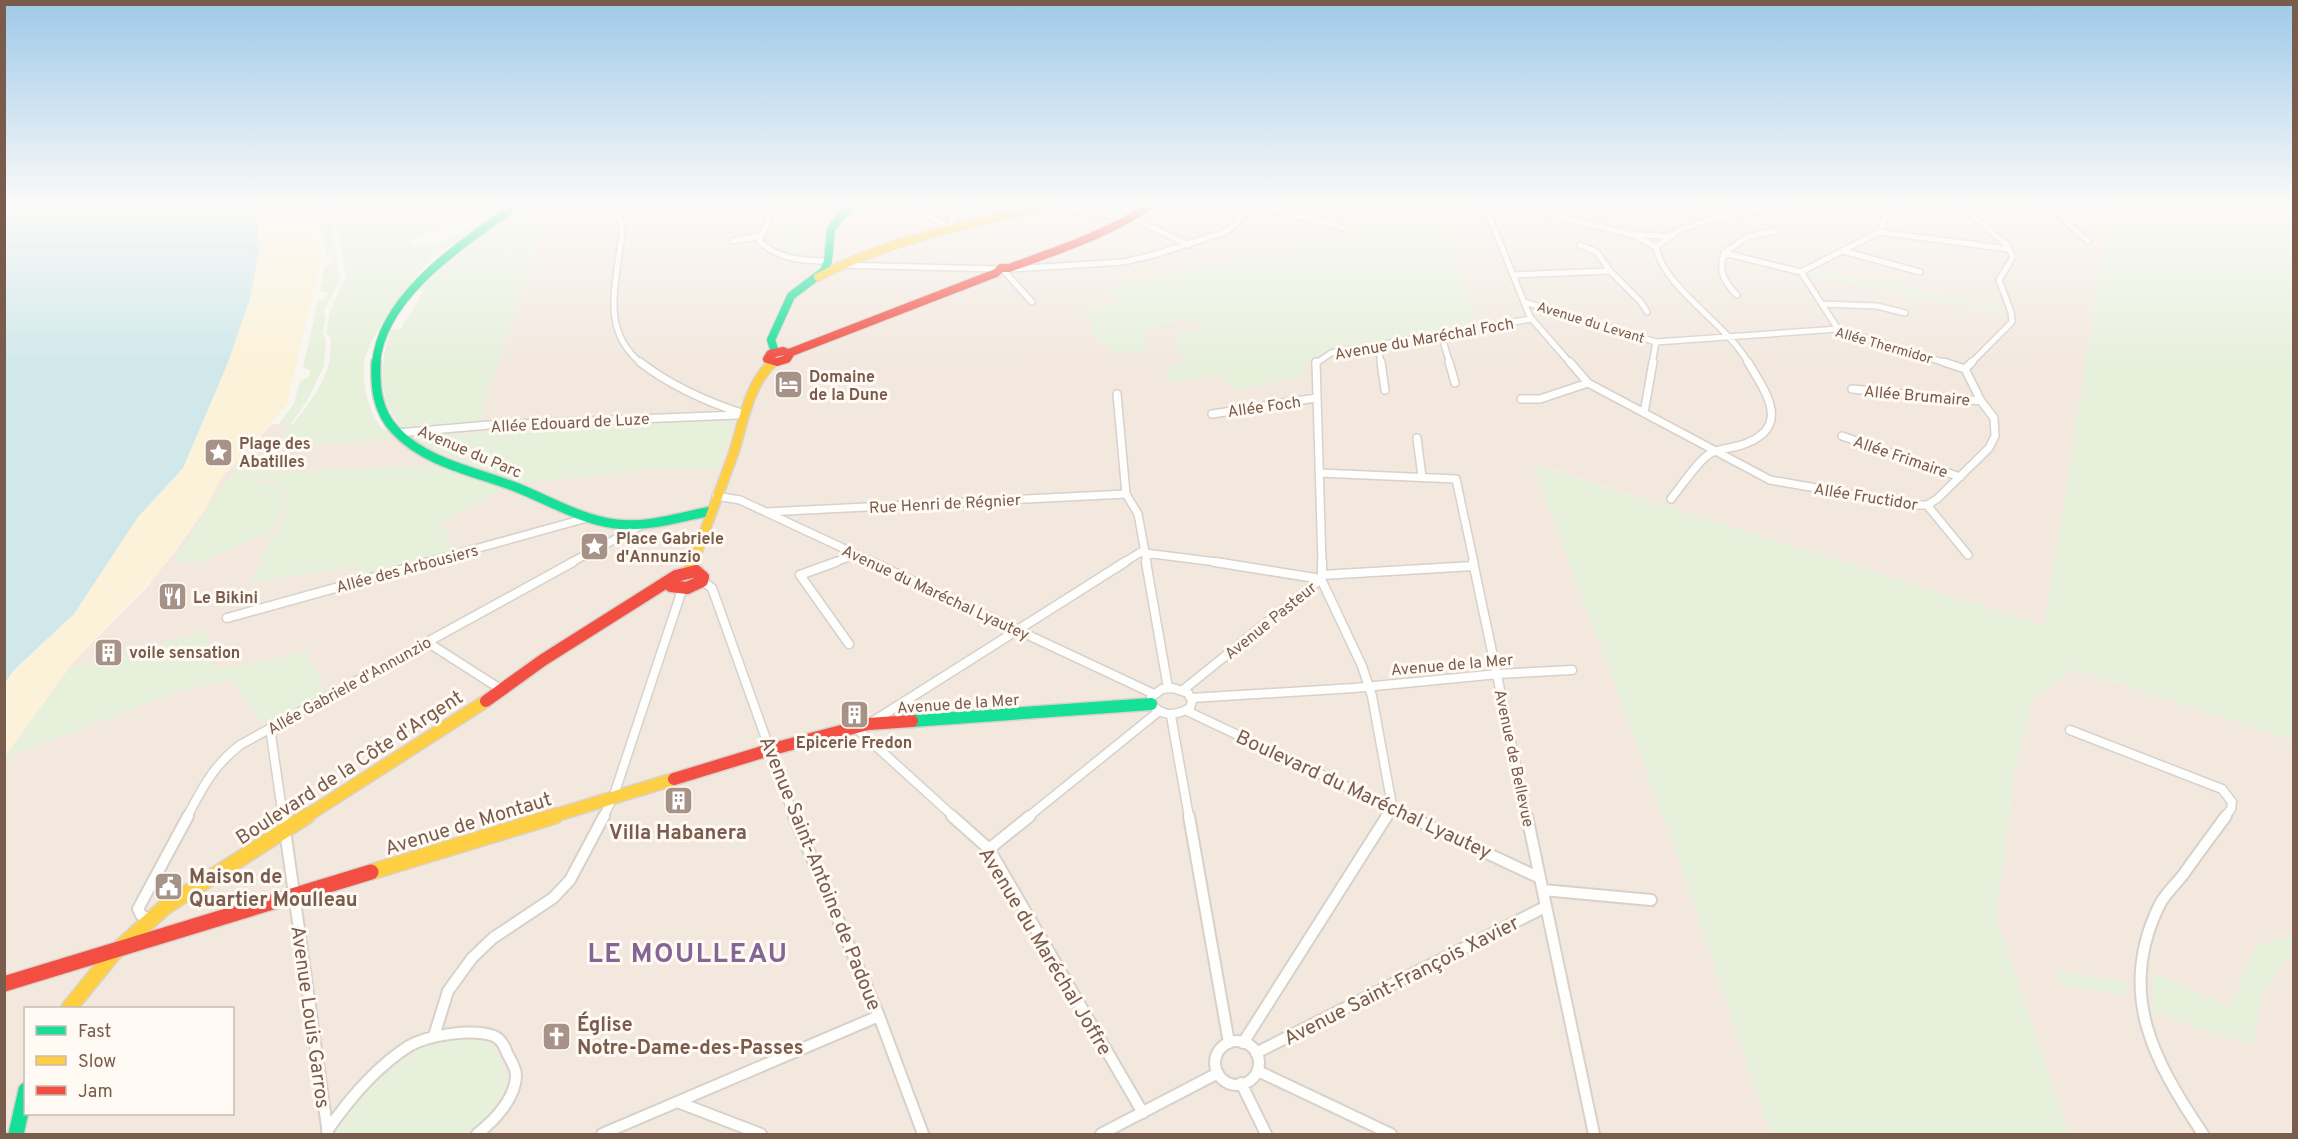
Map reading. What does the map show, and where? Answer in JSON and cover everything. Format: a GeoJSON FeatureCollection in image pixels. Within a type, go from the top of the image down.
{"type":"FeatureCollection","features":[{"type":"Feature","properties":{"kind":"main road","name":"Avenue du Parc"},"geometry":{"type":"LineString","coordinates":[[441,259],[395,314],[376,357],[374,379],[379,405],[396,433],[443,459],[545,498],[587,518],[617,525],[644,524],[711,511]]}},
{"type":"Feature","properties":{"kind":"main road"},"geometry":{"type":"LineString","coordinates":[[831,259],[831,264]]}},
{"type":"Feature","properties":{"kind":"main road"},"geometry":{"type":"LineString","coordinates":[[670,582],[671,586],[682,590],[702,581],[701,574],[690,571],[734,452],[753,389],[774,357],[771,340],[791,296],[818,277],[831,264],[845,259]]}},
{"type":"Feature","properties":{"kind":"main road"},"geometry":{"type":"LineString","coordinates":[[774,357],[787,359],[790,356],[789,353],[1039,259]]}},
{"type":"Feature","properties":{"kind":"main road","name":"Boulevard de la Côte d'Argent"},"geometry":{"type":"LineString","coordinates":[[70,1007],[99,969],[150,918],[502,690],[552,655],[658,587],[670,582],[680,573],[690,571]]}},
{"type":"Feature","properties":{"kind":"main road","name":"Avenue de la Mer"},"geometry":{"type":"LineString","coordinates":[[770,750],[868,724],[1154,703]]}},
{"type":"Feature","properties":{"kind":"main road","name":"Avenue de Montaut"},"geometry":{"type":"LineString","coordinates":[[4,984],[770,750]]}},
{"type":"Feature","properties":{"kind":"main road"},"geometry":{"type":"LineString","coordinates":[[16,1134],[24,1099]]}},
{"type":"Feature","properties":{"kind":"street"},"geometry":{"type":"LineString","coordinates":[[619,259],[614,307],[616,331],[624,346],[648,369],[669,381],[729,410],[744,414]]}},
{"type":"Feature","properties":{"kind":"street"},"geometry":{"type":"LineString","coordinates":[[805,259],[831,264],[1005,270],[1032,302]]}},
{"type":"Feature","properties":{"kind":"street"},"geometry":{"type":"LineString","coordinates":[[1025,265],[1124,262],[1135,259]]}},
{"type":"Feature","properties":{"kind":"street"},"geometry":{"type":"LineString","coordinates":[[1506,259],[1531,319],[1588,383],[1718,451]]}},
{"type":"Feature","properties":{"kind":"street"},"geometry":{"type":"LineString","coordinates":[[1603,259],[1610,272],[1641,302],[1647,312]]}},
{"type":"Feature","properties":{"kind":"street"},"geometry":{"type":"LineString","coordinates":[[1659,259],[1668,275],[1730,336],[1746,358],[1769,399],[1773,419],[1757,437],[1748,443],[1709,454],[1671,499]]}},
{"type":"Feature","properties":{"kind":"street"},"geometry":{"type":"LineString","coordinates":[[1723,259],[1720,271],[1722,279],[1737,295]]}},
{"type":"Feature","properties":{"kind":"street"},"geometry":{"type":"LineString","coordinates":[[1749,259],[1801,272],[1826,259]]}},
{"type":"Feature","properties":{"kind":"street"},"geometry":{"type":"LineString","coordinates":[[1875,259],[1920,272]]}},
{"type":"Feature","properties":{"kind":"street"},"geometry":{"type":"LineString","coordinates":[[1965,369],[2012,322],[1999,280],[2012,259]]}},
{"type":"Feature","properties":{"kind":"street"},"geometry":{"type":"LineString","coordinates":[[1513,275],[1610,272]]}},
{"type":"Feature","properties":{"kind":"street"},"geometry":{"type":"LineString","coordinates":[[1801,272],[1838,329]]}},
{"type":"Feature","properties":{"kind":"street","name":"Avenue du Levant"},"geometry":{"type":"LineString","coordinates":[[1524,302],[1656,342],[1730,336]]}},
{"type":"Feature","properties":{"kind":"street"},"geometry":{"type":"LineString","coordinates":[[1822,304],[1877,306],[1905,313]]}},
{"type":"Feature","properties":{"kind":"street","name":"Avenue du Maréchal Foch"},"geometry":{"type":"LineString","coordinates":[[1321,577],[1320,473],[1315,363],[1331,353],[1531,319]]}},
{"type":"Feature","properties":{"kind":"street","name":"Allée Thermidor"},"geometry":{"type":"LineString","coordinates":[[1730,336],[1838,329],[1965,369]]}},
{"type":"Feature","properties":{"kind":"street"},"geometry":{"type":"LineString","coordinates":[[1441,334],[1455,383]]}},
{"type":"Feature","properties":{"kind":"street"},"geometry":{"type":"LineString","coordinates":[[1644,413],[1656,342]]}},
{"type":"Feature","properties":{"kind":"street"},"geometry":{"type":"LineString","coordinates":[[1378,345],[1385,390]]}},
{"type":"Feature","properties":{"kind":"street","name":"Allée Fructidor"},"geometry":{"type":"LineString","coordinates":[[1718,451],[1770,480],[1899,503],[1927,505],[1937,499],[1989,448],[1995,436],[1994,418],[1981,400],[1965,369]]}},
{"type":"Feature","properties":{"kind":"street"},"geometry":{"type":"LineString","coordinates":[[1521,399],[1540,399],[1588,383]]}},
{"type":"Feature","properties":{"kind":"street","name":"Allée Brumaire"},"geometry":{"type":"LineString","coordinates":[[1852,389],[1981,400]]}},
{"type":"Feature","properties":{"kind":"street"},"geometry":{"type":"LineString","coordinates":[[1117,394],[1126,494],[1138,514],[1168,688]]}},
{"type":"Feature","properties":{"kind":"street","name":"Allée Foch"},"geometry":{"type":"LineString","coordinates":[[1212,414],[1316,398]]}},
{"type":"Feature","properties":{"kind":"street","name":"Allée Edouard de Luze"},"geometry":{"type":"LineString","coordinates":[[396,433],[489,425],[744,414]]}},
{"type":"Feature","properties":{"kind":"street","name":"Allée Frimaire"},"geometry":{"type":"LineString","coordinates":[[1842,436],[1960,477]]}},
{"type":"Feature","properties":{"kind":"street"},"geometry":{"type":"LineString","coordinates":[[1417,438],[1422,477]]}},
{"type":"Feature","properties":{"kind":"street","name":"Avenue de Bellevue"},"geometry":{"type":"LineString","coordinates":[[1320,473],[1456,479],[1594,1134]]}},
{"type":"Feature","properties":{"kind":"street","name":"Rue Henri de Régnier"},"geometry":{"type":"LineString","coordinates":[[764,512],[1126,494]]}},
{"type":"Feature","properties":{"kind":"street","name":"Avenue du Maréchal Lyautey"},"geometry":{"type":"LineString","coordinates":[[716,496],[740,500],[1016,629],[1154,703]]}},
{"type":"Feature","properties":{"kind":"street"},"geometry":{"type":"LineString","coordinates":[[1927,505],[1968,555]]}},
{"type":"Feature","properties":{"kind":"street","name":"Allée des Arbousiers"},"geometry":{"type":"LineString","coordinates":[[227,618],[587,518]]}},
{"type":"Feature","properties":{"kind":"street","name":"Allée Gabriele d'Annunzio"},"geometry":{"type":"LineString","coordinates":[[150,918],[141,915],[138,909],[211,772],[222,759],[270,728],[503,598],[644,524]]}},
{"type":"Feature","properties":{"kind":"street"},"geometry":{"type":"LineString","coordinates":[[868,724],[1016,629],[1145,551],[1321,577],[1369,686],[1390,807],[1389,813],[1243,1043]]}},
{"type":"Feature","properties":{"kind":"street"},"geometry":{"type":"LineString","coordinates":[[849,644],[800,575],[855,555]]}},
{"type":"Feature","properties":{"kind":"street","name":"Avenue Pasteur"},"geometry":{"type":"LineString","coordinates":[[1183,690],[1321,577],[1473,566]]}},
{"type":"Feature","properties":{"kind":"street","name":"Avenue Saint-Antoine de Padoue"},"geometry":{"type":"LineString","coordinates":[[702,581],[712,588],[789,805],[879,1016],[923,1134]]}},
{"type":"Feature","properties":{"kind":"street"},"geometry":{"type":"LineString","coordinates":[[434,1036],[448,991],[472,958],[493,938],[553,898],[570,880],[614,798],[682,590]]}},
{"type":"Feature","properties":{"kind":"street"},"geometry":{"type":"LineString","coordinates":[[427,642],[502,690]]}},
{"type":"Feature","properties":{"kind":"street","name":"Avenue de la Mer"},"geometry":{"type":"LineString","coordinates":[[1191,698],[1572,670]]}},
{"type":"Feature","properties":{"kind":"street"},"geometry":{"type":"LineString","coordinates":[[1168,688],[1183,690],[1191,698],[1191,705],[1187,711],[1171,716]]}},
{"type":"Feature","properties":{"kind":"street"},"geometry":{"type":"LineString","coordinates":[[989,849],[1168,688]]}},
{"type":"Feature","properties":{"kind":"street"},"geometry":{"type":"LineString","coordinates":[[1154,703],[1171,716],[1229,1043]]}},
{"type":"Feature","properties":{"kind":"street","name":"Boulevard du Maréchal Lyautey"},"geometry":{"type":"LineString","coordinates":[[1187,711],[1540,878]]}},
{"type":"Feature","properties":{"kind":"street","name":"Avenue Louis Garros"},"geometry":{"type":"LineString","coordinates":[[270,728],[328,1133]]}},
{"type":"Feature","properties":{"kind":"street","name":"Avenue du Maréchal Joffre"},"geometry":{"type":"LineString","coordinates":[[856,728],[989,849],[1143,1113]]}},
{"type":"Feature","properties":{"kind":"street"},"geometry":{"type":"LineString","coordinates":[[2070,730],[2222,789],[2232,802],[2231,809],[2160,904],[2143,948],[2139,1004],[2146,1029],[2156,1059],[2175,1095],[2203,1134]]}},
{"type":"Feature","properties":{"kind":"street"},"geometry":{"type":"LineString","coordinates":[[1543,890],[1651,900]]}},
{"type":"Feature","properties":{"kind":"street","name":"Avenue Saint-François Xavier"},"geometry":{"type":"LineString","coordinates":[[1257,1053],[1545,907]]}},
{"type":"Feature","properties":{"kind":"street"},"geometry":{"type":"LineString","coordinates":[[602,1134],[680,1103],[879,1016]]}},
{"type":"Feature","properties":{"kind":"street"},"geometry":{"type":"LineString","coordinates":[[328,1133],[346,1102],[410,1046],[434,1036],[469,1033],[495,1036],[504,1045],[516,1074],[510,1097],[490,1124],[477,1134]]}},
{"type":"Feature","properties":{"kind":"street"},"geometry":{"type":"LineString","coordinates":[[1229,1043],[1243,1043],[1257,1053],[1260,1065],[1258,1071],[1251,1079],[1242,1083],[1228,1082],[1215,1067],[1215,1055],[1229,1043]]}},
{"type":"Feature","properties":{"kind":"street"},"geometry":{"type":"LineString","coordinates":[[1258,1071],[1390,1134]]}},
{"type":"Feature","properties":{"kind":"street"},"geometry":{"type":"LineString","coordinates":[[1101,1134],[1218,1073]]}},
{"type":"Feature","properties":{"kind":"street"},"geometry":{"type":"LineString","coordinates":[[1242,1083],[1266,1134]]}},
{"type":"Feature","properties":{"kind":"street"},"geometry":{"type":"LineString","coordinates":[[680,1103],[761,1134]]}},
{"type":"Feature","properties":{"kind":"shaded area"},"geometry":{"type":"Polygon","coordinates":[[[533,259],[2102,259],[2045,627],[1534,464],[1684,873],[1771,1134],[5,1134],[5,756],[74,661],[143,592],[206,508],[222,477],[272,424],[396,430],[479,422],[533,259]]]}},
{"type":"Feature","properties":{"kind":"shaded area"},"geometry":{"type":"Polygon","coordinates":[[[2075,669],[2293,741],[2293,1134],[2072,1134],[2067,1127],[1996,916],[2015,769],[2033,699],[2075,669]]]}},
{"type":"Feature","properties":{"kind":"green space"},"geometry":{"type":"Polygon","coordinates":[[[332,259],[337,259],[340,280],[323,312],[326,315],[323,334],[326,340],[324,366],[307,401],[290,425],[278,425],[294,404],[300,381],[309,377],[310,370],[303,368],[318,300],[325,299],[328,293],[320,291],[325,266],[331,264],[332,259]]]}},
{"type":"Feature","properties":{"kind":"green space"},"geometry":{"type":"Polygon","coordinates":[[[343,259],[433,259],[400,296],[380,326],[364,364],[369,405],[378,423],[391,440],[291,445],[284,448],[265,467],[282,467],[278,473],[450,464],[503,489],[441,523],[455,550],[358,579],[358,566],[250,582],[287,508],[279,482],[242,475],[246,478],[278,485],[283,509],[268,535],[255,538],[200,562],[174,561],[230,476],[246,459],[260,458],[299,416],[316,393],[330,357],[331,339],[326,333],[330,312],[346,276],[343,259]]]}},
{"type":"Feature","properties":{"kind":"green space"},"geometry":{"type":"Polygon","coordinates":[[[451,259],[533,259],[479,422],[402,429],[389,409],[383,380],[388,339],[391,330],[400,329],[424,291],[419,290],[451,259]]]}},
{"type":"Feature","properties":{"kind":"green space"},"geometry":{"type":"Polygon","coordinates":[[[1235,259],[1456,259],[1477,325],[1341,347],[1311,359],[1305,368],[1308,376],[1234,390],[1219,374],[1173,383],[1164,367],[1187,363],[1175,344],[1179,330],[1202,330],[1201,321],[1178,320],[1144,332],[1147,352],[1114,353],[1089,329],[1095,325],[1082,311],[1118,304],[1106,289],[1235,259]]]}},
{"type":"Feature","properties":{"kind":"green space"},"geometry":{"type":"Polygon","coordinates":[[[2102,259],[2293,259],[2293,741],[2075,669],[2033,699],[2015,769],[1996,916],[2067,1127],[2072,1134],[1771,1134],[1684,873],[1533,464],[2045,626],[2102,259]]]}},
{"type":"Feature","properties":{"kind":"green space"},"geometry":{"type":"Polygon","coordinates":[[[1820,268],[1825,272],[2003,308],[2005,318],[1998,313],[1914,295],[1910,308],[1904,306],[1907,294],[1849,283],[1816,280],[1813,282],[1809,274],[1820,268]]]}},
{"type":"Feature","properties":{"kind":"green space"},"geometry":{"type":"Polygon","coordinates":[[[736,419],[718,470],[648,470],[515,484],[407,437],[736,419]]]}},
{"type":"Feature","properties":{"kind":"green space"},"geometry":{"type":"Polygon","coordinates":[[[209,630],[208,654],[216,669],[250,665],[306,650],[326,693],[266,728],[233,681],[182,690],[5,758],[68,669],[209,630]]]}},
{"type":"Feature","properties":{"kind":"green space"},"geometry":{"type":"Polygon","coordinates":[[[2293,935],[2293,956],[2288,957],[2263,995],[2252,1046],[2153,1012],[2152,972],[2230,1007],[2256,946],[2293,935]]]}},
{"type":"Feature","properties":{"kind":"green space"},"geometry":{"type":"Polygon","coordinates":[[[2057,970],[2125,982],[2127,996],[2060,985],[2057,970]]]}},
{"type":"Feature","properties":{"kind":"green space"},"geometry":{"type":"Polygon","coordinates":[[[466,1039],[488,1041],[495,1048],[507,1076],[504,1091],[486,1120],[467,1134],[334,1134],[362,1096],[407,1057],[433,1043],[466,1039]]]}},
{"type":"Feature","properties":{"kind":"sand","name":"Plage des Abatilles"},"geometry":{"type":"Polygon","coordinates":[[[258,259],[321,259],[287,405],[222,477],[206,508],[159,572],[74,661],[5,756],[5,683],[13,672],[74,614],[138,517],[183,468],[229,360],[249,301],[258,259]]]}},
{"type":"Feature","properties":{"kind":"water"},"geometry":{"type":"Polygon","coordinates":[[[5,259],[258,259],[249,301],[229,360],[183,468],[138,517],[74,614],[13,671],[5,683],[5,259]]]}},
{"type":"Feature","properties":{"kind":"traffic: fast"},"geometry":{"type":"LineString","coordinates":[[445,259],[402,302],[386,327],[377,354],[375,383],[378,397],[386,418],[400,435],[435,457],[598,520],[631,525],[711,511]]}},
{"type":"Feature","properties":{"kind":"traffic: fast"},"geometry":{"type":"LineString","coordinates":[[775,352],[771,340],[791,296],[824,271],[828,259]]}},
{"type":"Feature","properties":{"kind":"traffic: fast"},"geometry":{"type":"LineString","coordinates":[[912,721],[1151,704]]}},
{"type":"Feature","properties":{"kind":"traffic: fast"},"geometry":{"type":"LineString","coordinates":[[16,1134],[24,1099]]}},
{"type":"Feature","properties":{"kind":"traffic: slow"},"geometry":{"type":"LineString","coordinates":[[818,277],[854,259]]}},
{"type":"Feature","properties":{"kind":"traffic: slow"},"geometry":{"type":"LineString","coordinates":[[690,571],[733,454],[747,404],[757,381],[773,362]]}},
{"type":"Feature","properties":{"kind":"traffic: slow"},"geometry":{"type":"LineString","coordinates":[[70,1007],[113,954],[165,907],[486,701]]}},
{"type":"Feature","properties":{"kind":"traffic: slow"},"geometry":{"type":"LineString","coordinates":[[371,872],[674,779]]}},
{"type":"Feature","properties":{"kind":"traffic: jam"},"geometry":{"type":"LineString","coordinates":[[789,353],[996,273],[1001,268],[1009,268],[1033,259]]}},
{"type":"Feature","properties":{"kind":"traffic: jam"},"geometry":{"type":"LineString","coordinates":[[783,351],[790,354],[787,359],[777,362],[767,359],[770,354],[783,351]]}},
{"type":"Feature","properties":{"kind":"traffic: jam"},"geometry":{"type":"LineString","coordinates":[[486,701],[543,660],[676,576],[696,571],[703,577],[702,581],[687,588],[671,586],[670,582]]}},
{"type":"Feature","properties":{"kind":"traffic: jam"},"geometry":{"type":"LineString","coordinates":[[674,779],[769,750],[868,724],[912,721]]}},
{"type":"Feature","properties":{"kind":"traffic: jam"},"geometry":{"type":"LineString","coordinates":[[4,984],[371,872]]}},
{"type":"Feature","properties":{"kind":"place","name":"Domaine de la Dune"},"geometry":{"type":"Point","coordinates":[788,385]}},
{"type":"Feature","properties":{"kind":"place","name":"Plage des Abatilles"},"geometry":{"type":"Point","coordinates":[218,452]}},
{"type":"Feature","properties":{"kind":"place","name":"Place Gabriele d'Annunzio"},"geometry":{"type":"Point","coordinates":[595,547]}},
{"type":"Feature","properties":{"kind":"place","name":"Le Bikini"},"geometry":{"type":"Point","coordinates":[172,597]}},
{"type":"Feature","properties":{"kind":"place","name":"voile sensation"},"geometry":{"type":"Point","coordinates":[108,652]}},
{"type":"Feature","properties":{"kind":"place","name":"Epicerie Fredon"},"geometry":{"type":"Point","coordinates":[854,714]}},
{"type":"Feature","properties":{"kind":"place","name":"Villa Habanera"},"geometry":{"type":"Point","coordinates":[678,801]}},
{"type":"Feature","properties":{"kind":"place","name":"Maison de Quartier Moulleau"},"geometry":{"type":"Point","coordinates":[168,887]}},
{"type":"Feature","properties":{"kind":"place","name":"Église Notre-Dame-des-Passes"},"geometry":{"type":"Point","coordinates":[556,1036]}},
{"type":"Feature","properties":{"kind":"district","name":"LE MOULLEAU"},"geometry":{"type":"Point","coordinates":[688,953]}}]}
